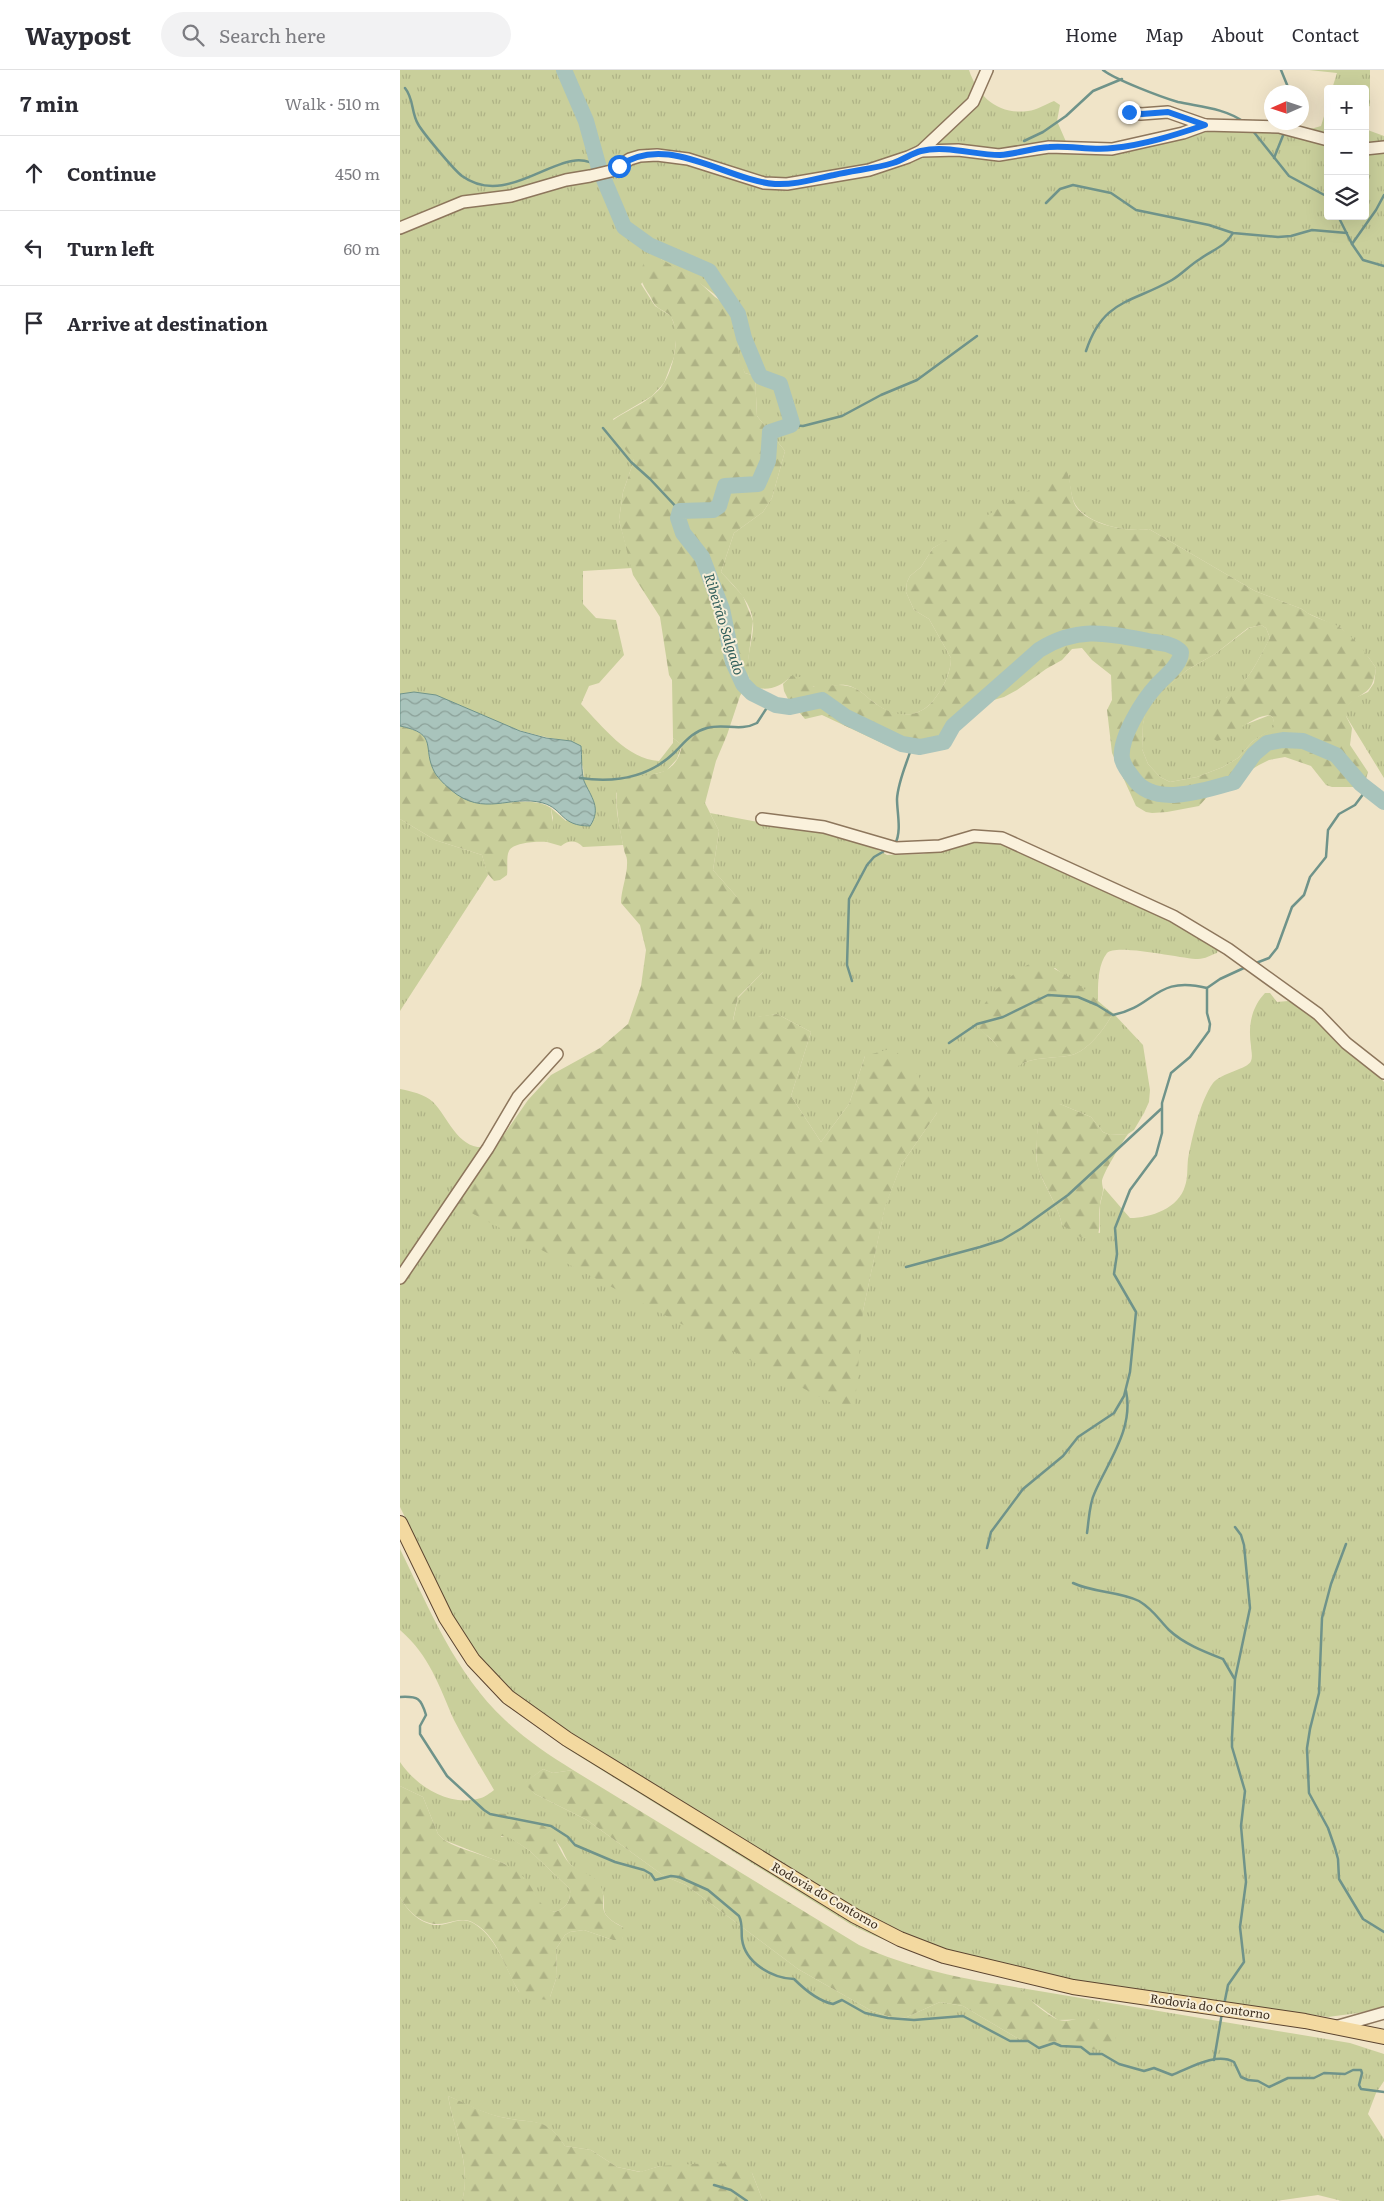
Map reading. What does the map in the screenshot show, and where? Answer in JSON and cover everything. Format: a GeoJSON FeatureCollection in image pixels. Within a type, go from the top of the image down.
{"type":"FeatureCollection","features":[{"type":"Feature","properties":{"kind":"main road","name":"Rodovia do Contorno"},"geometry":{"type":"LineString","coordinates":[[400,1523],[446,1618],[473,1660],[508,1697],[567,1739],[855,1916],[900,1939],[944,1956],[1073,1987],[1305,2021],[1384,2037]]}},
{"type":"Feature","properties":{"kind":"street"},"geometry":{"type":"LineString","coordinates":[[400,228],[463,202],[511,196],[566,180],[611,171],[630,159],[657,154],[688,158],[764,183],[797,184],[836,174],[869,170],[921,151],[974,102],[987,70]]}},
{"type":"Feature","properties":{"kind":"street"},"geometry":{"type":"LineString","coordinates":[[1129,112],[1142,114],[1168,112],[1205,125],[1279,127],[1324,139]]}},
{"type":"Feature","properties":{"kind":"street"},"geometry":{"type":"LineString","coordinates":[[921,151],[958,150],[999,155],[1049,147],[1112,149],[1174,135],[1205,125]]}},
{"type":"Feature","properties":{"kind":"street"},"geometry":{"type":"LineString","coordinates":[[1369,149],[1384,148]]}},
{"type":"Feature","properties":{"kind":"street"},"geometry":{"type":"LineString","coordinates":[[762,819],[824,827],[896,848],[940,846],[974,836],[1002,838],[1173,916],[1228,949],[1318,1014],[1346,1042],[1384,1073]]}},
{"type":"Feature","properties":{"kind":"street"},"geometry":{"type":"LineString","coordinates":[[400,1278],[488,1148],[518,1097],[557,1054]]}},
{"type":"Feature","properties":{"kind":"street"},"geometry":{"type":"LineString","coordinates":[[1335,2027],[1384,2013]]}},
{"type":"Feature","properties":{"kind":"green space"},"geometry":{"type":"Polygon","coordinates":[[[400,70],[969,70],[973,80],[984,96],[999,107],[1007,110],[1028,111],[1054,101],[1060,105],[1057,121],[1067,144],[1099,146],[1181,130],[1304,131],[1321,126],[1324,116],[1324,220],[1369,220],[1369,130],[1384,136],[1384,778],[1346,716],[1346,707],[1355,698],[1368,692],[1374,683],[1376,668],[1341,628],[1302,609],[1255,591],[1149,529],[1130,530],[1108,526],[1088,517],[1075,504],[1068,474],[933,548],[921,567],[910,576],[906,592],[914,610],[929,619],[951,658],[948,674],[942,688],[930,705],[923,710],[907,715],[899,714],[883,708],[850,686],[815,687],[790,677],[782,684],[773,688],[753,687],[748,671],[753,629],[752,614],[741,594],[721,572],[734,533],[763,512],[772,498],[785,451],[757,416],[755,376],[745,373],[740,363],[738,352],[739,332],[728,308],[708,289],[661,259],[641,284],[655,306],[671,316],[677,332],[674,357],[664,383],[652,396],[613,419],[634,460],[623,492],[619,520],[632,568],[583,571],[583,604],[596,618],[616,620],[624,655],[599,683],[589,686],[581,704],[616,740],[626,748],[647,759],[659,761],[673,743],[673,738],[682,745],[677,759],[666,771],[643,777],[616,793],[617,813],[623,845],[583,847],[578,843],[572,842],[561,846],[547,842],[553,818],[551,808],[566,821],[584,780],[583,767],[571,741],[515,729],[439,698],[426,695],[400,694],[400,70]]]}},
{"type":"Feature","properties":{"kind":"green space"},"geometry":{"type":"Polygon","coordinates":[[[1309,70],[1370,70],[1370,106],[1369,85],[1333,85],[1337,73],[1309,70]]]}},
{"type":"Feature","properties":{"kind":"green space"},"geometry":{"type":"Polygon","coordinates":[[[645,258],[661,259],[698,281],[727,305],[738,329],[739,358],[745,373],[755,376],[757,416],[785,451],[772,498],[763,512],[734,533],[721,572],[743,596],[753,621],[748,662],[749,680],[740,696],[716,761],[705,803],[719,831],[713,870],[737,897],[762,907],[763,972],[738,997],[733,1020],[777,1014],[811,1032],[791,1096],[821,1142],[849,1104],[865,1056],[893,1048],[918,1075],[937,1113],[901,1165],[885,1207],[863,1311],[854,1415],[462,1208],[452,1200],[487,1147],[496,1146],[528,1100],[551,1075],[600,1048],[628,1024],[641,986],[646,950],[640,925],[621,903],[627,860],[618,816],[617,782],[665,771],[672,766],[678,757],[682,745],[673,738],[672,680],[669,675],[660,617],[633,575],[619,520],[623,492],[634,460],[606,426],[659,390],[671,369],[676,332],[670,315],[655,305],[641,280],[645,258]]]}},
{"type":"Feature","properties":{"kind":"green space"},"geometry":{"type":"Polygon","coordinates":[[[1066,468],[1074,503],[1079,510],[1096,522],[1130,530],[1149,529],[1255,591],[1302,609],[1311,615],[1336,625],[1355,641],[1376,668],[1369,689],[1346,708],[1346,716],[1352,728],[1350,745],[1368,772],[1365,782],[1360,787],[1332,787],[1326,785],[1311,766],[1285,757],[1269,760],[1259,765],[1208,796],[1199,806],[1167,812],[1146,812],[1136,806],[1112,753],[1107,710],[1112,700],[1111,675],[1092,660],[1082,648],[1072,649],[1062,660],[1004,697],[976,705],[937,737],[910,743],[900,749],[886,745],[822,715],[805,719],[788,699],[784,691],[783,684],[791,676],[800,677],[814,687],[839,685],[853,687],[884,709],[900,714],[916,713],[923,710],[936,697],[946,679],[951,658],[929,619],[914,610],[906,592],[910,576],[921,567],[933,548],[1066,468]],[[1261,625],[1248,628],[1215,654],[1187,670],[1148,704],[1143,724],[1142,749],[1148,764],[1160,777],[1170,782],[1197,777],[1223,767],[1238,758],[1253,741],[1274,727],[1273,718],[1270,715],[1263,716],[1217,741],[1210,737],[1210,726],[1216,709],[1243,683],[1270,638],[1266,628],[1261,625]]]}},
{"type":"Feature","properties":{"kind":"green space"},"geometry":{"type":"Polygon","coordinates":[[[1261,625],[1266,628],[1270,638],[1246,679],[1226,698],[1247,724],[1270,715],[1273,718],[1275,727],[1253,741],[1238,758],[1223,767],[1197,777],[1170,782],[1160,777],[1148,764],[1142,749],[1143,724],[1147,704],[1187,670],[1215,654],[1249,628],[1261,625]]]}},
{"type":"Feature","properties":{"kind":"green space"},"geometry":{"type":"Polygon","coordinates":[[[400,726],[422,735],[427,743],[430,756],[480,804],[536,802],[551,808],[553,827],[547,842],[527,843],[511,848],[508,856],[507,875],[500,880],[494,881],[487,873],[482,855],[435,840],[400,819],[400,726]]]}},
{"type":"Feature","properties":{"kind":"green space"},"geometry":{"type":"Polygon","coordinates":[[[710,813],[758,822],[786,821],[860,840],[887,855],[923,854],[977,839],[1016,842],[1214,943],[1218,950],[1217,953],[1201,959],[1123,950],[1113,950],[1107,953],[1101,964],[1098,1002],[1055,968],[976,1025],[994,1042],[1014,1067],[1042,1058],[1067,1056],[1078,1052],[1096,1038],[1113,1013],[1143,1045],[1150,1090],[1149,1102],[1134,1130],[1128,1134],[1110,1135],[1103,1132],[1091,1117],[1060,1104],[1038,1124],[1036,1151],[1038,1167],[1062,1225],[1100,1233],[1100,1205],[1104,1188],[1130,1218],[1155,1214],[1177,1200],[1182,1194],[1186,1183],[1188,1159],[1197,1120],[1204,1100],[1213,1083],[1222,1076],[1249,1064],[1251,1061],[1250,1024],[1256,1005],[1265,993],[1270,993],[1277,1002],[1288,1001],[1302,1006],[1364,1058],[1384,1082],[1384,2007],[1328,2017],[977,1967],[928,1954],[866,1932],[850,1924],[566,1748],[517,1708],[459,1629],[400,1507],[400,1089],[417,1093],[430,1099],[461,1139],[469,1144],[477,1147],[487,1147],[863,1311],[885,1206],[901,1165],[937,1113],[865,1056],[849,1104],[821,1142],[791,1096],[811,1032],[777,1014],[733,1021],[738,998],[763,972],[737,897],[713,870],[719,831],[710,813]]]}},
{"type":"Feature","properties":{"kind":"green space"},"geometry":{"type":"Polygon","coordinates":[[[400,819],[435,840],[482,855],[488,875],[400,1011],[400,819]]]}},
{"type":"Feature","properties":{"kind":"green space"},"geometry":{"type":"Polygon","coordinates":[[[1031,963],[1043,965],[1065,975],[1113,1013],[1096,1038],[1078,1052],[1067,1056],[1042,1058],[1014,1068],[1007,1063],[997,1045],[976,1025],[983,1006],[997,989],[1014,974],[1031,963]]]}},
{"type":"Feature","properties":{"kind":"green space"},"geometry":{"type":"Polygon","coordinates":[[[1060,1104],[1091,1117],[1103,1132],[1110,1135],[1128,1134],[1113,1158],[1102,1182],[1103,1191],[1100,1201],[1099,1227],[1096,1239],[1082,1238],[1062,1225],[1058,1210],[1038,1168],[1037,1139],[1041,1116],[1046,1107],[1060,1104]]]}},
{"type":"Feature","properties":{"kind":"green space"},"geometry":{"type":"Polygon","coordinates":[[[400,1549],[445,1640],[487,1702],[505,1720],[538,1747],[573,1770],[553,1773],[543,1769],[525,1783],[535,1794],[587,1820],[664,1876],[686,1885],[798,1969],[870,2010],[893,2018],[907,2017],[940,2002],[963,2006],[1017,2038],[1068,2047],[1105,2049],[1102,2023],[1098,2019],[1058,2020],[1026,1997],[1021,1988],[1350,2043],[1384,2054],[1384,2081],[1376,2093],[1368,2114],[1384,2139],[1384,2201],[1342,2201],[1318,2195],[1276,2201],[763,2201],[752,2173],[660,2166],[641,2172],[617,2167],[591,2150],[565,2146],[552,2130],[540,2123],[491,2114],[448,2096],[464,2162],[465,2188],[462,2201],[400,2201],[400,1897],[416,1917],[427,1923],[439,1925],[465,1920],[482,1929],[495,1945],[519,1992],[550,1997],[557,1976],[556,1949],[565,1935],[570,1932],[584,1930],[613,1940],[622,1940],[623,1927],[614,1922],[605,1913],[603,1894],[597,1883],[571,1865],[561,1847],[543,1827],[525,1818],[509,1815],[501,1837],[507,1835],[530,1851],[570,1889],[570,1897],[567,1904],[555,1912],[545,1909],[530,1886],[505,1864],[444,1840],[438,1834],[423,1797],[400,1786],[400,1762],[424,1787],[446,1797],[469,1800],[488,1795],[494,1790],[454,1720],[433,1672],[419,1650],[400,1630],[400,1549]]]}},
{"type":"Feature","properties":{"kind":"green space"},"geometry":{"type":"Polygon","coordinates":[[[543,1769],[553,1773],[573,1770],[859,1945],[918,1967],[979,1981],[1021,1988],[1027,1997],[1038,2007],[1059,2020],[1067,2021],[1090,2017],[1103,2022],[1111,2028],[1116,2041],[1105,2050],[1051,2047],[1017,2038],[963,2006],[940,2002],[907,2017],[893,2018],[870,2010],[798,1969],[686,1885],[664,1876],[587,1820],[535,1794],[524,1783],[543,1769]]]}},
{"type":"Feature","properties":{"kind":"green space"},"geometry":{"type":"Polygon","coordinates":[[[400,1786],[423,1797],[438,1834],[444,1840],[462,1849],[511,1867],[525,1878],[542,1905],[555,1912],[567,1904],[570,1897],[570,1889],[530,1851],[518,1843],[507,1836],[489,1836],[482,1829],[482,1820],[492,1815],[506,1814],[529,1819],[542,1825],[554,1837],[570,1864],[593,1877],[599,1883],[602,1890],[604,1911],[607,1916],[623,1927],[622,1940],[613,1940],[584,1930],[570,1932],[565,1935],[556,1949],[557,1976],[548,2000],[523,1997],[496,1946],[482,1929],[466,1920],[439,1924],[425,1921],[413,1914],[400,1897],[400,1786]]]}},
{"type":"Feature","properties":{"kind":"green space"},"geometry":{"type":"Polygon","coordinates":[[[448,2096],[491,2114],[540,2123],[552,2130],[565,2146],[591,2150],[617,2167],[640,2172],[660,2166],[710,2163],[734,2164],[752,2173],[763,2201],[462,2201],[465,2188],[464,2161],[448,2096]]]}},
{"type":"Feature","properties":{"kind":"water"},"geometry":{"type":"Polygon","coordinates":[[[414,692],[436,695],[520,731],[546,738],[571,741],[581,746],[583,777],[595,808],[595,814],[590,826],[573,823],[555,809],[543,803],[519,801],[497,804],[475,803],[451,790],[435,773],[425,738],[412,729],[400,726],[400,694],[414,692]]]}},
{"type":"Feature","properties":{"kind":"waterway","name":"Ribeirão Salgado"},"geometry":{"type":"LineString","coordinates":[[564,70],[586,121],[599,168],[624,227],[649,245],[709,271],[738,314],[744,338],[759,374],[761,377],[780,384],[792,423],[770,432],[768,461],[758,484],[725,486],[719,506],[713,510],[680,511],[678,518],[683,533],[702,557],[722,609],[733,662],[743,684],[752,693],[776,705],[790,707],[822,700],[846,717],[902,744],[920,747],[944,742],[953,726],[1039,650],[1053,642],[1079,634],[1106,634],[1166,644],[1178,649],[1181,652],[1180,657],[1176,666],[1157,685],[1139,709],[1128,730],[1122,750],[1122,759],[1125,767],[1143,788],[1154,793],[1167,795],[1195,792],[1234,782],[1254,754],[1267,743],[1283,740],[1303,741],[1336,755],[1361,784],[1384,802]]}},
{"type":"Feature","properties":{"kind":"waterway"},"geometry":{"type":"LineString","coordinates":[[1103,70],[1128,83],[1161,96],[1178,102],[1220,111],[1244,122]]}},
{"type":"Feature","properties":{"kind":"waterway"},"geometry":{"type":"LineString","coordinates":[[1281,70],[1287,85]]}},
{"type":"Feature","properties":{"kind":"waterway"},"geometry":{"type":"LineString","coordinates":[[1024,141],[1043,132],[1066,116],[1093,91],[1122,79]]}},
{"type":"Feature","properties":{"kind":"waterway"},"geometry":{"type":"LineString","coordinates":[[405,88],[410,97],[418,124],[426,135],[462,176],[481,185],[500,186],[570,161],[585,161],[599,168]]}},
{"type":"Feature","properties":{"kind":"waterway"},"geometry":{"type":"LineString","coordinates":[[1253,131],[1289,176],[1324,195]]}},
{"type":"Feature","properties":{"kind":"waterway"},"geometry":{"type":"LineString","coordinates":[[1274,158],[1284,133]]}},
{"type":"Feature","properties":{"kind":"waterway"},"geometry":{"type":"LineString","coordinates":[[1046,203],[1060,189],[1073,185],[1111,193],[1136,210],[1209,225],[1233,233],[1278,237],[1291,236],[1312,230],[1347,233]]}},
{"type":"Feature","properties":{"kind":"waterway"},"geometry":{"type":"LineString","coordinates":[[1352,244],[1376,210],[1384,195]]}},
{"type":"Feature","properties":{"kind":"waterway"},"geometry":{"type":"LineString","coordinates":[[1340,220],[1352,244],[1363,260],[1384,266]]}},
{"type":"Feature","properties":{"kind":"waterway"},"geometry":{"type":"LineString","coordinates":[[1086,351],[1093,334],[1101,321],[1110,312],[1120,305],[1172,280],[1196,261],[1222,245],[1233,233]]}},
{"type":"Feature","properties":{"kind":"waterway"},"geometry":{"type":"LineString","coordinates":[[791,425],[803,426],[842,416],[881,395],[917,380],[977,336]]}},
{"type":"Feature","properties":{"kind":"waterway"},"geometry":{"type":"LineString","coordinates":[[603,428],[631,462],[680,511]]}},
{"type":"Feature","properties":{"kind":"waterway"},"geometry":{"type":"LineString","coordinates":[[580,778],[606,780],[630,777],[642,773],[664,761],[697,732],[713,727],[744,727],[757,723],[770,703]]}},
{"type":"Feature","properties":{"kind":"waterway"},"geometry":{"type":"LineString","coordinates":[[895,844],[899,828],[898,792],[912,746]]}},
{"type":"Feature","properties":{"kind":"waterway"},"geometry":{"type":"LineString","coordinates":[[1256,963],[1269,958],[1277,948],[1292,907],[1304,895],[1310,877],[1326,857],[1328,830],[1339,814],[1355,805],[1367,789]]}},
{"type":"Feature","properties":{"kind":"waterway"},"geometry":{"type":"LineString","coordinates":[[852,981],[847,965],[849,899],[867,865],[874,857],[886,850]]}},
{"type":"Feature","properties":{"kind":"waterway"},"geometry":{"type":"LineString","coordinates":[[987,1548],[991,1532],[1023,1489],[1063,1456],[1078,1437],[1114,1413],[1124,1396],[1130,1372],[1136,1312],[1114,1274],[1117,1254],[1115,1228],[1130,1190],[1156,1155],[1162,1133],[1162,1103],[1171,1073],[1190,1057],[1209,1031],[1207,988],[1220,979],[1246,967]]}},
{"type":"Feature","properties":{"kind":"waterway"},"geometry":{"type":"LineString","coordinates":[[949,1043],[977,1024],[1003,1017],[1048,995],[1078,997],[1097,1005],[1113,1015],[1138,1006],[1165,989],[1190,985],[1207,988]]}},
{"type":"Feature","properties":{"kind":"waterway"},"geometry":{"type":"LineString","coordinates":[[906,1267],[1002,1240],[1022,1228],[1068,1195],[1161,1109]]}},
{"type":"Feature","properties":{"kind":"waterway"},"geometry":{"type":"LineString","coordinates":[[1087,1533],[1093,1497],[1123,1431],[1128,1405],[1126,1391]]}},
{"type":"Feature","properties":{"kind":"waterway"},"geometry":{"type":"LineString","coordinates":[[1224,2005],[1228,1985],[1244,1962],[1240,1927],[1246,1882],[1241,1826],[1245,1791],[1232,1747],[1232,1737],[1235,1679],[1250,1608],[1244,1545],[1241,1535],[1235,1527]]}},
{"type":"Feature","properties":{"kind":"waterway"},"geometry":{"type":"LineString","coordinates":[[1346,1544],[1331,1584],[1322,1618],[1319,1693],[1307,1748],[1309,1793],[1328,1828],[1335,1848],[1338,1859],[1339,1879],[1363,1919],[1384,1932]]}},
{"type":"Feature","properties":{"kind":"waterway"},"geometry":{"type":"LineString","coordinates":[[1073,1583],[1089,1589],[1123,1595],[1139,1601],[1181,1639],[1223,1659],[1234,1678]]}},
{"type":"Feature","properties":{"kind":"waterway"},"geometry":{"type":"LineString","coordinates":[[400,1697],[418,1699],[426,1715],[420,1726],[420,1734],[447,1776],[484,1810],[490,1814],[551,1826],[568,1837],[575,1845],[615,1862],[644,1870],[651,1874],[655,1880],[671,1876],[679,1877],[708,1890],[739,1916],[744,1948],[754,1962],[777,1976],[794,1979],[817,1998],[833,2004],[842,2000],[865,2013],[888,2018],[914,2020],[963,2016],[1010,2041],[1028,2041],[1039,2048],[1054,2043],[1061,2046],[1081,2047],[1090,2054],[1102,2054],[1119,2064],[1144,2071],[1154,2068],[1172,2075],[1203,2062],[1227,2059],[1234,2062],[1241,2077],[1258,2081],[1269,2087],[1288,2078],[1314,2078],[1324,2073],[1345,2074],[1353,2070],[1361,2070],[1359,2085],[1361,2089],[1384,2092]]}},
{"type":"Feature","properties":{"kind":"waterway"},"geometry":{"type":"LineString","coordinates":[[1214,2060],[1222,2013]]}},
{"type":"Feature","properties":{"kind":"waterway"},"geometry":{"type":"LineString","coordinates":[[714,2185],[731,2190],[747,2201]]}},
{"type":"Feature","properties":{"kind":"route"},"geometry":{"type":"LineString","coordinates":[[619,166],[630,159],[657,154],[688,158],[764,183],[797,184],[836,174],[869,170],[893,163],[921,151],[958,150],[999,155],[1049,147],[1112,149],[1183,133],[1205,125],[1168,112],[1142,114],[1129,112]]}}]}
